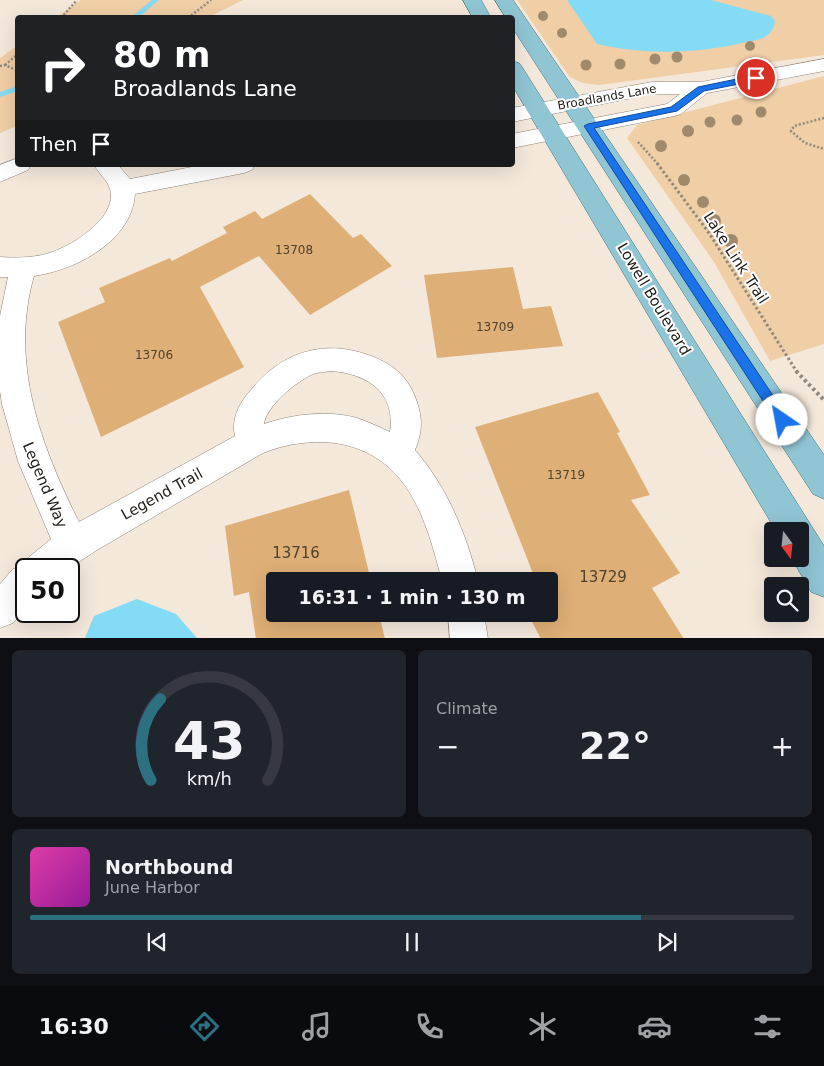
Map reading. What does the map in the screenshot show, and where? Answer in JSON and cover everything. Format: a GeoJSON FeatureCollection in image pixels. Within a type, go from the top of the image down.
{"type":"FeatureCollection","features":[{"type":"Feature","properties":{"kind":"main road"},"geometry":{"type":"LineString","coordinates":[[472,0],[480,15]]}},
{"type":"Feature","properties":{"kind":"main road"},"geometry":{"type":"LineString","coordinates":[[504,0],[514,15]]}},
{"type":"Feature","properties":{"kind":"main road"},"geometry":{"type":"LineString","coordinates":[[515,16],[824,483]]}},
{"type":"Feature","properties":{"kind":"main road","name":"Lowell Boulevard"},"geometry":{"type":"LineString","coordinates":[[515,72],[790,522]]}},
{"type":"Feature","properties":{"kind":"main road"},"geometry":{"type":"LineString","coordinates":[[809,554],[824,579]]}},
{"type":"Feature","properties":{"kind":"street","name":"Broadlands Lane"},"geometry":{"type":"LineString","coordinates":[[515,114],[652,88],[701,88],[814,67]]}},
{"type":"Feature","properties":{"kind":"street","name":"Broadlands Lane"},"geometry":{"type":"LineString","coordinates":[[515,141],[674,109],[701,88]]}},
{"type":"Feature","properties":{"kind":"street"},"geometry":{"type":"LineString","coordinates":[[0,174],[16,167]]}},
{"type":"Feature","properties":{"kind":"street"},"geometry":{"type":"LineString","coordinates":[[12,267],[60,259],[77,252],[98,238],[114,221],[122,204],[123,188],[116,173],[108,167]]}},
{"type":"Feature","properties":{"kind":"street"},"geometry":{"type":"LineString","coordinates":[[123,188],[233,167]]}},
{"type":"Feature","properties":{"kind":"street","name":"Legend Way"},"geometry":{"type":"LineString","coordinates":[[12,267],[19,280],[10,338],[15,394],[28,450],[72,545],[55,558]]}},
{"type":"Feature","properties":{"kind":"street"},"geometry":{"type":"LineString","coordinates":[[252,443],[248,424],[254,408],[270,388],[288,374],[309,363],[330,359],[362,364],[384,378],[398,392],[407,419],[407,433],[397,453]]}},
{"type":"Feature","properties":{"kind":"street","name":"Legend Trail"},"geometry":{"type":"LineString","coordinates":[[72,545],[252,443],[270,435],[300,428],[346,429],[363,434],[397,453],[408,462],[427,489],[450,542],[458,572]]}},
{"type":"Feature","properties":{"kind":"street"},"geometry":{"type":"LineString","coordinates":[[0,610],[15,594]]}},
{"type":"Feature","properties":{"kind":"street"},"geometry":{"type":"LineString","coordinates":[[467,622],[468,638]]}},
{"type":"Feature","properties":{"kind":"path"},"geometry":{"type":"LineString","coordinates":[[64,15],[77,0]]}},
{"type":"Feature","properties":{"kind":"path"},"geometry":{"type":"LineString","coordinates":[[192,15],[211,0]]}},
{"type":"Feature","properties":{"kind":"path"},"geometry":{"type":"LineString","coordinates":[[0,66],[5,65],[15,57]]}},
{"type":"Feature","properties":{"kind":"path"},"geometry":{"type":"LineString","coordinates":[[5,65],[15,70]]}},
{"type":"Feature","properties":{"kind":"path"},"geometry":{"type":"LineString","coordinates":[[824,118],[794,126],[791,131],[798,140],[824,150]]}},
{"type":"Feature","properties":{"kind":"path","name":"Lake Link Trail"},"geometry":{"type":"LineString","coordinates":[[637,135],[639,145],[656,161],[708,233],[787,361],[824,400]]}},
{"type":"Feature","properties":{"kind":"shaded area"},"geometry":{"type":"Polygon","coordinates":[[[81,0],[243,0],[213,15],[60,15],[81,0]]]}},
{"type":"Feature","properties":{"kind":"shaded area"},"geometry":{"type":"Polygon","coordinates":[[[517,0],[824,0],[824,55],[599,85],[587,84],[569,76],[517,0]]]}},
{"type":"Feature","properties":{"kind":"shaded area"},"geometry":{"type":"Polygon","coordinates":[[[15,47],[15,127],[0,133],[0,58],[15,47]]]}},
{"type":"Feature","properties":{"kind":"shaded area"},"geometry":{"type":"Polygon","coordinates":[[[824,76],[824,344],[770,361],[714,262],[627,138],[637,125],[824,76]]]}},
{"type":"Feature","properties":{"kind":"water"},"geometry":{"type":"Polygon","coordinates":[[[567,0],[711,0],[771,16],[775,21],[772,30],[765,37],[728,46],[672,52],[634,50],[597,44],[567,0]]]}},
{"type":"Feature","properties":{"kind":"water"},"geometry":{"type":"Polygon","coordinates":[[[137,599],[176,614],[197,638],[85,638],[94,616],[137,599]]]}},
{"type":"Feature","properties":{"kind":"building"},"geometry":{"type":"Polygon","coordinates":[[[310,194],[353,238],[361,234],[392,266],[310,315],[259,256],[200,287],[244,367],[101,437],[58,322],[105,302],[99,288],[170,258],[172,261],[227,233],[223,227],[255,211],[262,219],[310,194]]]}},
{"type":"Feature","properties":{"kind":"building"},"geometry":{"type":"Polygon","coordinates":[[[513,267],[523,309],[551,306],[563,346],[437,358],[424,275],[513,267]]]}},
{"type":"Feature","properties":{"kind":"building"},"geometry":{"type":"Polygon","coordinates":[[[598,392],[620,432],[617,433],[650,495],[631,500],[680,573],[652,588],[683,638],[540,638],[532,622],[558,622],[558,572],[532,572],[475,427],[598,392]]]}},
{"type":"Feature","properties":{"kind":"building"},"geometry":{"type":"Polygon","coordinates":[[[349,490],[369,572],[266,572],[266,622],[381,622],[385,638],[256,638],[249,592],[234,596],[225,526],[349,490]]]}},
{"type":"Feature","properties":{"kind":"waterway"},"geometry":{"type":"LineString","coordinates":[[137,15],[156,0]]}},
{"type":"Feature","properties":{"kind":"waterway"},"geometry":{"type":"LineString","coordinates":[[0,95],[15,89]]}},
{"type":"Feature","properties":{"kind":"route"},"geometry":{"type":"LineString","coordinates":[[756,78],[701,88],[674,109],[588,126],[782,420]]}}]}
